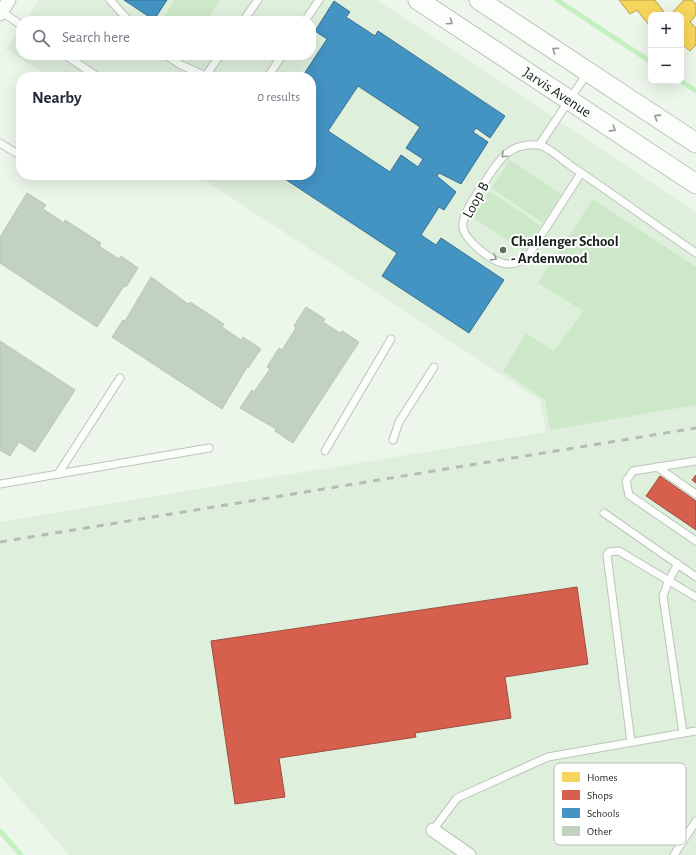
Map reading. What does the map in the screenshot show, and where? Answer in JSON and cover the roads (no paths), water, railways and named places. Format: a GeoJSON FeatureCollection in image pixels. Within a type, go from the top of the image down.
{"type":"FeatureCollection","features":[{"type":"Feature","properties":{"kind":"main road","name":"Jarvis Avenue"},"geometry":{"type":"LineString","coordinates":[[418,0],[696,184]]}},
{"type":"Feature","properties":{"kind":"main road"},"geometry":{"type":"LineString","coordinates":[[479,0],[696,143]]}},
{"type":"Feature","properties":{"kind":"street"},"geometry":{"type":"LineString","coordinates":[[1,13],[9,0]]}},
{"type":"Feature","properties":{"kind":"street"},"geometry":{"type":"LineString","coordinates":[[433,830],[469,855]]}},
{"type":"Feature","properties":{"kind":"lane"},"geometry":{"type":"LineString","coordinates":[[110,0],[124,16]]}},
{"type":"Feature","properties":{"kind":"lane"},"geometry":{"type":"LineString","coordinates":[[247,16],[258,0]]}},
{"type":"Feature","properties":{"kind":"lane"},"geometry":{"type":"LineString","coordinates":[[308,16],[316,1]]}},
{"type":"Feature","properties":{"kind":"lane"},"geometry":{"type":"LineString","coordinates":[[1,13],[16,22]]}},
{"type":"Feature","properties":{"kind":"lane"},"geometry":{"type":"LineString","coordinates":[[72,60],[90,72]]}},
{"type":"Feature","properties":{"kind":"lane"},"geometry":{"type":"LineString","coordinates":[[174,60],[197,72]]}},
{"type":"Feature","properties":{"kind":"lane"},"geometry":{"type":"LineString","coordinates":[[209,72],[217,60]]}},
{"type":"Feature","properties":{"kind":"lane"},"geometry":{"type":"LineString","coordinates":[[271,72],[279,60]]}},
{"type":"Feature","properties":{"kind":"lane"},"geometry":{"type":"LineString","coordinates":[[588,72],[540,144],[696,253]]}},
{"type":"Feature","properties":{"kind":"lane"},"geometry":{"type":"LineString","coordinates":[[0,143],[16,153]]}},
{"type":"Feature","properties":{"kind":"lane","name":"Loop B"},"geometry":{"type":"LineString","coordinates":[[540,144],[526,145],[511,150],[501,158],[464,215],[463,227],[467,237],[474,246],[502,263],[514,264],[526,259],[581,173]]}},
{"type":"Feature","properties":{"kind":"lane"},"geometry":{"type":"LineString","coordinates":[[325,451],[391,339]]}},
{"type":"Feature","properties":{"kind":"lane"},"geometry":{"type":"LineString","coordinates":[[393,440],[399,422],[434,367]]}},
{"type":"Feature","properties":{"kind":"lane"},"geometry":{"type":"LineString","coordinates":[[58,474],[120,378]]}},
{"type":"Feature","properties":{"kind":"lane"},"geometry":{"type":"LineString","coordinates":[[0,484],[209,448]]}},
{"type":"Feature","properties":{"kind":"lane"},"geometry":{"type":"LineString","coordinates":[[696,461],[633,470],[626,481],[629,495],[696,541]]}},
{"type":"Feature","properties":{"kind":"lane"},"geometry":{"type":"LineString","coordinates":[[657,467],[696,494]]}},
{"type":"Feature","properties":{"kind":"lane"},"geometry":{"type":"LineString","coordinates":[[604,513],[696,577]]}},
{"type":"Feature","properties":{"kind":"lane"},"geometry":{"type":"LineString","coordinates":[[631,742],[607,555],[609,552],[619,552],[696,597]]}},
{"type":"Feature","properties":{"kind":"lane"},"geometry":{"type":"LineString","coordinates":[[678,564],[669,580],[663,596],[683,733]]}},
{"type":"Feature","properties":{"kind":"lane"},"geometry":{"type":"LineString","coordinates":[[433,830],[457,798],[548,757],[696,730]]}},
{"type":"Feature","properties":{"kind":"lane"},"geometry":{"type":"LineString","coordinates":[[686,836],[696,821]]}},
{"type":"Feature","properties":{"kind":"lane"},"geometry":{"type":"LineString","coordinates":[[674,855],[680,845]]}},
{"type":"Feature","properties":{"kind":"waterway"},"geometry":{"type":"LineString","coordinates":[[557,0],[648,60]]}},
{"type":"Feature","properties":{"kind":"waterway"},"geometry":{"type":"LineString","coordinates":[[684,83],[696,91]]}},
{"type":"Feature","properties":{"kind":"waterway"},"geometry":{"type":"LineString","coordinates":[[0,831],[21,855]]}},
{"type":"Feature","properties":{"kind":"railway"},"geometry":{"type":"LineString","coordinates":[[0,542],[696,428]]}},
{"type":"Feature","properties":{"kind":"place","name":"Challenger School - Ardenwood"},"geometry":{"type":"Point","coordinates":[503,250]}}]}
